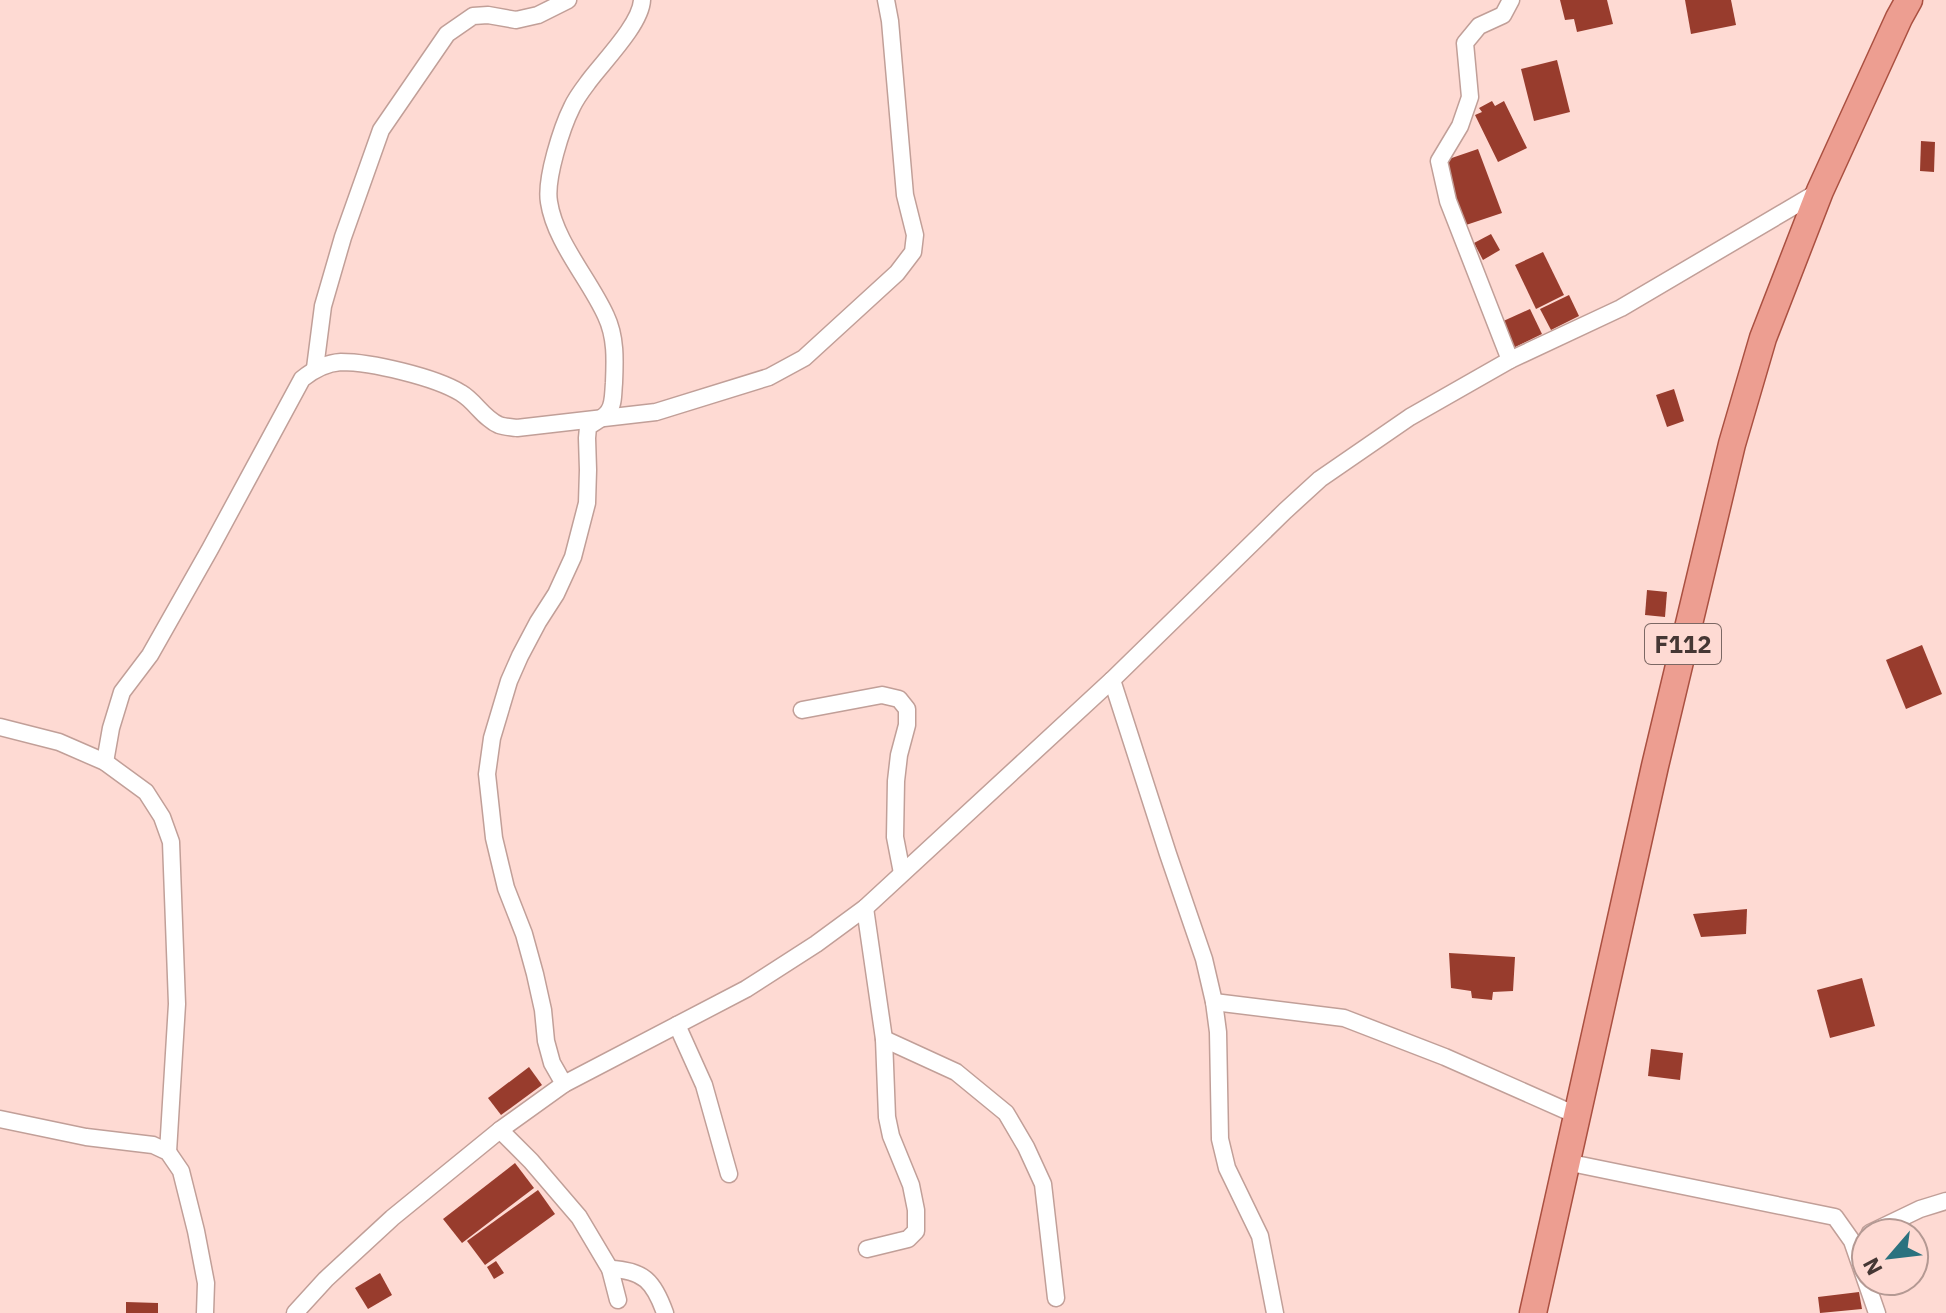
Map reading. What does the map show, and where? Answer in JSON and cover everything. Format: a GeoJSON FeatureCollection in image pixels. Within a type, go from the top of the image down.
{"type":"FeatureCollection","features":[{"type":"Feature","properties":{"kind":"main road","name":"F112"},"geometry":{"type":"LineString","coordinates":[[1533,1313],[1688,622],[1732,444],[1763,338],[1820,191],[1909,0]]}},
{"type":"Feature","properties":{"kind":"street"},"geometry":{"type":"LineString","coordinates":[[315,368],[323,306],[343,237],[381,130],[447,34],[473,16],[516,20],[538,15],[568,0]]}},
{"type":"Feature","properties":{"kind":"street"},"geometry":{"type":"LineString","coordinates":[[564,1084],[552,1063],[535,974],[506,888],[494,838],[487,774],[492,738],[509,681],[573,557],[587,503],[588,427],[609,412],[613,398],[615,356],[612,335],[607,317],[561,237],[548,200],[551,171],[572,106],[623,38],[642,0]]}},
{"type":"Feature","properties":{"kind":"street"},"geometry":{"type":"LineString","coordinates":[[105,762],[122,692],[158,641],[302,379],[315,368],[339,362],[441,382],[465,395],[487,418],[499,425],[517,428],[656,412],[769,377],[804,358],[897,273],[913,252],[915,235],[905,195],[886,0]]}},
{"type":"Feature","properties":{"kind":"street"},"geometry":{"type":"LineString","coordinates":[[1510,360],[1448,201],[1439,161],[1460,126],[1470,97],[1465,43],[1479,26],[1503,15],[1511,0]]}},
{"type":"Feature","properties":{"kind":"street"},"geometry":{"type":"LineString","coordinates":[[295,1313],[326,1279],[392,1218],[500,1130],[564,1084],[746,989],[865,908],[1112,680],[1320,479],[1410,417],[1510,360],[1621,308],[1820,191]]}},
{"type":"Feature","properties":{"kind":"street"},"geometry":{"type":"LineString","coordinates":[[1112,680],[1204,959],[1218,1032],[1220,1139],[1227,1168],[1260,1236],[1275,1313]]}},
{"type":"Feature","properties":{"kind":"street"},"geometry":{"type":"LineString","coordinates":[[802,710],[882,695],[899,699],[907,709],[907,725],[896,781],[895,837],[902,873]]}},
{"type":"Feature","properties":{"kind":"street"},"geometry":{"type":"LineString","coordinates":[[0,727],[59,742],[105,762],[146,792],[162,817],[171,842],[177,1004],[168,1152]]}},
{"type":"Feature","properties":{"kind":"street"},"geometry":{"type":"LineString","coordinates":[[865,908],[884,1039],[887,1117],[891,1136],[911,1185],[916,1210],[916,1231],[908,1239],[867,1249]]}},
{"type":"Feature","properties":{"kind":"street"},"geometry":{"type":"LineString","coordinates":[[1214,1002],[1344,1018],[1445,1057],[1576,1115]]}},
{"type":"Feature","properties":{"kind":"street"},"geometry":{"type":"LineString","coordinates":[[677,1025],[704,1085],[729,1174]]}},
{"type":"Feature","properties":{"kind":"street"},"geometry":{"type":"LineString","coordinates":[[884,1039],[956,1072],[1006,1113],[1043,1184],[1056,1298]]}},
{"type":"Feature","properties":{"kind":"street"},"geometry":{"type":"LineString","coordinates":[[0,1119],[86,1137],[153,1145],[168,1152],[181,1171],[196,1231],[206,1283],[205,1313]]}},
{"type":"Feature","properties":{"kind":"street"},"geometry":{"type":"LineString","coordinates":[[500,1130],[579,1217],[610,1269],[618,1300]]}},
{"type":"Feature","properties":{"kind":"street"},"geometry":{"type":"LineString","coordinates":[[1566,1162],[1807,1209],[1835,1217],[1850,1227]]}},
{"type":"Feature","properties":{"kind":"street"},"geometry":{"type":"LineString","coordinates":[[1903,1217],[1946,1201]]}},
{"type":"Feature","properties":{"kind":"street"},"geometry":{"type":"LineString","coordinates":[[610,1269],[628,1269],[640,1274],[658,1294],[665,1313]]}},
{"type":"Feature","properties":{"kind":"building"},"geometry":{"type":"Polygon","coordinates":[[[1560,0],[1607,0],[1613,24],[1577,32],[1574,19],[1565,20],[1560,0]]]}},
{"type":"Feature","properties":{"kind":"building"},"geometry":{"type":"Polygon","coordinates":[[[1685,0],[1731,0],[1736,25],[1691,34],[1685,0]]]}},
{"type":"Feature","properties":{"kind":"building"},"geometry":{"type":"Polygon","coordinates":[[[1557,60],[1570,112],[1534,121],[1521,69],[1557,60]]]}},
{"type":"Feature","properties":{"kind":"building"},"geometry":{"type":"Polygon","coordinates":[[[1492,101],[1495,106],[1504,101],[1527,148],[1498,162],[1475,115],[1482,112],[1479,108],[1492,101]]]}},
{"type":"Feature","properties":{"kind":"building"},"geometry":{"type":"Polygon","coordinates":[[[1921,141],[1935,142],[1934,172],[1920,171],[1921,141]]]}},
{"type":"Feature","properties":{"kind":"building"},"geometry":{"type":"Polygon","coordinates":[[[1478,149],[1502,213],[1463,226],[1440,162],[1478,149]]]}},
{"type":"Feature","properties":{"kind":"building"},"geometry":{"type":"Polygon","coordinates":[[[1491,234],[1500,250],[1483,260],[1474,243],[1491,234]]]}},
{"type":"Feature","properties":{"kind":"building"},"geometry":{"type":"Polygon","coordinates":[[[1543,252],[1564,295],[1536,309],[1515,265],[1543,252]]]}},
{"type":"Feature","properties":{"kind":"building"},"geometry":{"type":"Polygon","coordinates":[[[1569,295],[1579,316],[1551,330],[1540,309],[1569,295]]]}},
{"type":"Feature","properties":{"kind":"building"},"geometry":{"type":"Polygon","coordinates":[[[1530,309],[1542,334],[1511,349],[1499,323],[1530,309]]]}},
{"type":"Feature","properties":{"kind":"building"},"geometry":{"type":"Polygon","coordinates":[[[1674,389],[1684,421],[1667,427],[1656,395],[1674,389]]]}},
{"type":"Feature","properties":{"kind":"building"},"geometry":{"type":"Polygon","coordinates":[[[1647,590],[1667,592],[1665,617],[1645,615],[1647,590]]]}},
{"type":"Feature","properties":{"kind":"building"},"geometry":{"type":"Polygon","coordinates":[[[1922,645],[1942,694],[1906,709],[1886,660],[1922,645]]]}},
{"type":"Feature","properties":{"kind":"building"},"geometry":{"type":"Polygon","coordinates":[[[1747,909],[1746,934],[1701,937],[1693,914],[1747,909]]]}},
{"type":"Feature","properties":{"kind":"building"},"geometry":{"type":"Polygon","coordinates":[[[1449,953],[1515,957],[1513,991],[1493,992],[1492,1000],[1472,998],[1471,991],[1451,988],[1449,953]]]}},
{"type":"Feature","properties":{"kind":"building"},"geometry":{"type":"Polygon","coordinates":[[[1862,978],[1875,1026],[1830,1038],[1817,990],[1862,978]]]}},
{"type":"Feature","properties":{"kind":"building"},"geometry":{"type":"Polygon","coordinates":[[[1651,1049],[1683,1053],[1680,1080],[1648,1076],[1651,1049]]]}},
{"type":"Feature","properties":{"kind":"building"},"geometry":{"type":"Polygon","coordinates":[[[529,1067],[542,1085],[501,1115],[488,1098],[529,1067]]]}},
{"type":"Feature","properties":{"kind":"building"},"geometry":{"type":"Polygon","coordinates":[[[515,1163],[534,1188],[462,1243],[443,1219],[515,1163]]]}},
{"type":"Feature","properties":{"kind":"building"},"geometry":{"type":"Polygon","coordinates":[[[538,1190],[555,1214],[485,1265],[467,1241],[538,1190]]]}},
{"type":"Feature","properties":{"kind":"building"},"geometry":{"type":"Polygon","coordinates":[[[496,1261],[504,1273],[494,1279],[487,1267],[496,1261]]]}},
{"type":"Feature","properties":{"kind":"building"},"geometry":{"type":"Polygon","coordinates":[[[380,1273],[392,1295],[368,1309],[355,1288],[380,1273]]]}},
{"type":"Feature","properties":{"kind":"building"},"geometry":{"type":"Polygon","coordinates":[[[1850,1293],[1850,1297],[1860,1297],[1862,1309],[1820,1313],[1818,1297],[1850,1293]]]}},
{"type":"Feature","properties":{"kind":"building"},"geometry":{"type":"Polygon","coordinates":[[[126,1302],[158,1303],[158,1313],[126,1313],[126,1302]]]}}]}
